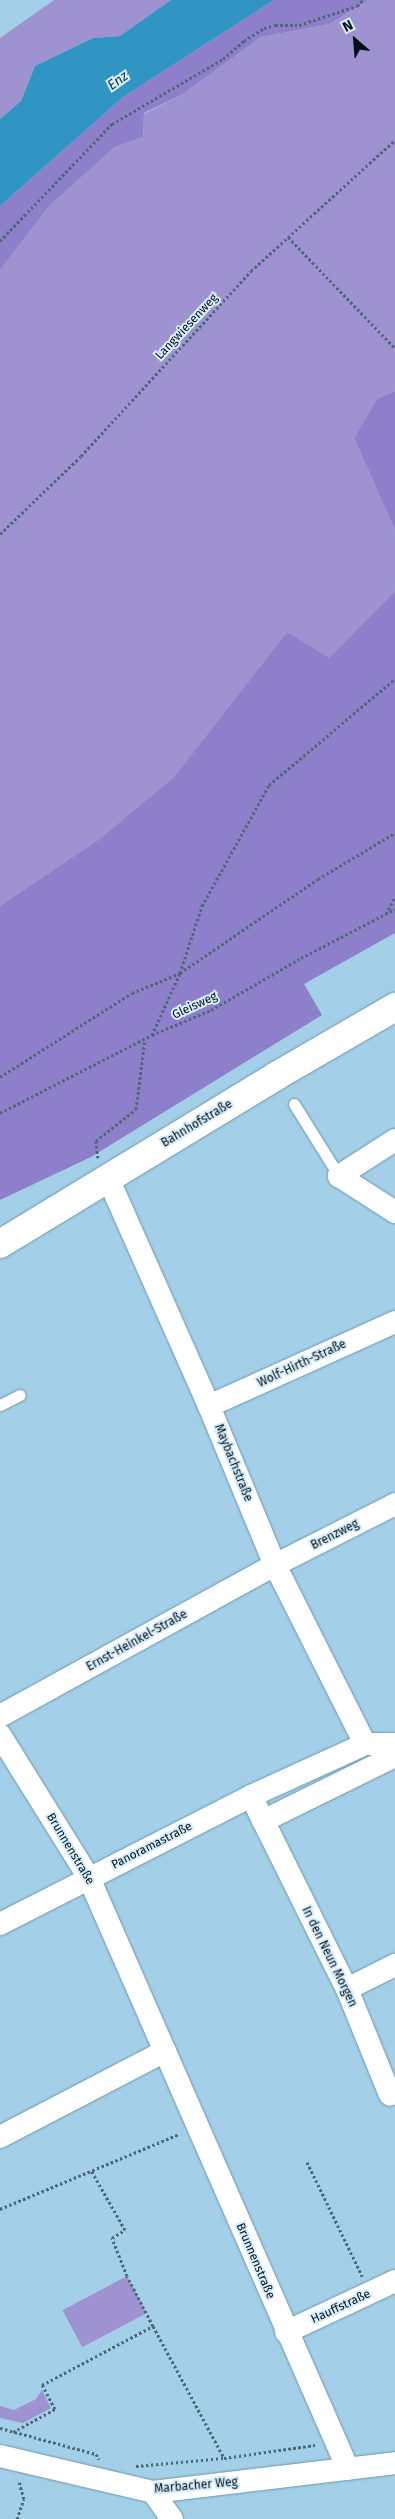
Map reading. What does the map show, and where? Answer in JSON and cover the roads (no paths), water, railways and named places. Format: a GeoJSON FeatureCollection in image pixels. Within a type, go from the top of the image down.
{"type":"FeatureCollection","features":[{"type":"Feature","properties":{"kind":"street","name":"Bahnhofstraße"},"geometry":{"type":"LineString","coordinates":[[0,1244],[276,1076],[395,1007]]}},
{"type":"Feature","properties":{"kind":"street"},"geometry":{"type":"LineString","coordinates":[[395,1140],[339,1176],[395,1212]]}},
{"type":"Feature","properties":{"kind":"street","name":"Maybachstraße"},"geometry":{"type":"LineString","coordinates":[[108,1178],[210,1406],[275,1566],[365,1744]]}},
{"type":"Feature","properties":{"kind":"street","name":"Wolf-Hirth-Straße"},"geometry":{"type":"LineString","coordinates":[[210,1406],[395,1322]]}},
{"type":"Feature","properties":{"kind":"street","name":"Brenzweg"},"geometry":{"type":"LineString","coordinates":[[275,1566],[395,1504]]}},
{"type":"Feature","properties":{"kind":"street","name":"Ernst-Heinkel-Straße"},"geometry":{"type":"LineString","coordinates":[[0,1716],[275,1566]]}},
{"type":"Feature","properties":{"kind":"street","name":"Brunnenstraße"},"geometry":{"type":"LineString","coordinates":[[0,1735],[89,1878],[286,2332],[348,2469]]}},
{"type":"Feature","properties":{"kind":"street","name":"Panoramastraße"},"geometry":{"type":"LineString","coordinates":[[0,1924],[251,1796],[365,1744],[395,1744]]}},
{"type":"Feature","properties":{"kind":"street"},"geometry":{"type":"LineString","coordinates":[[251,1796],[263,1821],[395,1756]]}},
{"type":"Feature","properties":{"kind":"street","name":"In den Neun Morgen"},"geometry":{"type":"LineString","coordinates":[[263,1821],[347,1989],[390,2095]]}},
{"type":"Feature","properties":{"kind":"street"},"geometry":{"type":"LineString","coordinates":[[347,1989],[395,1965]]}},
{"type":"Feature","properties":{"kind":"street"},"geometry":{"type":"LineString","coordinates":[[0,2137],[165,2051]]}},
{"type":"Feature","properties":{"kind":"street","name":"Hauffstraße"},"geometry":{"type":"LineString","coordinates":[[286,2332],[395,2281]]}},
{"type":"Feature","properties":{"kind":"street","name":"Marbacher Weg"},"geometry":{"type":"LineString","coordinates":[[7,2459],[153,2492],[395,2463]]}},
{"type":"Feature","properties":{"kind":"street"},"geometry":{"type":"LineString","coordinates":[[153,2492],[172,2519]]}},
{"type":"Feature","properties":{"kind":"lane"},"geometry":{"type":"LineString","coordinates":[[294,1104],[339,1176]]}},
{"type":"Feature","properties":{"kind":"lane"},"geometry":{"type":"LineString","coordinates":[[0,1404],[20,1394]]}},
{"type":"Feature","properties":{"kind":"water","name":"Enz"},"geometry":{"type":"Polygon","coordinates":[[[171,0],[274,0],[123,97],[0,206],[0,119],[21,101],[35,66],[93,38],[120,36],[171,0]]]}}]}
